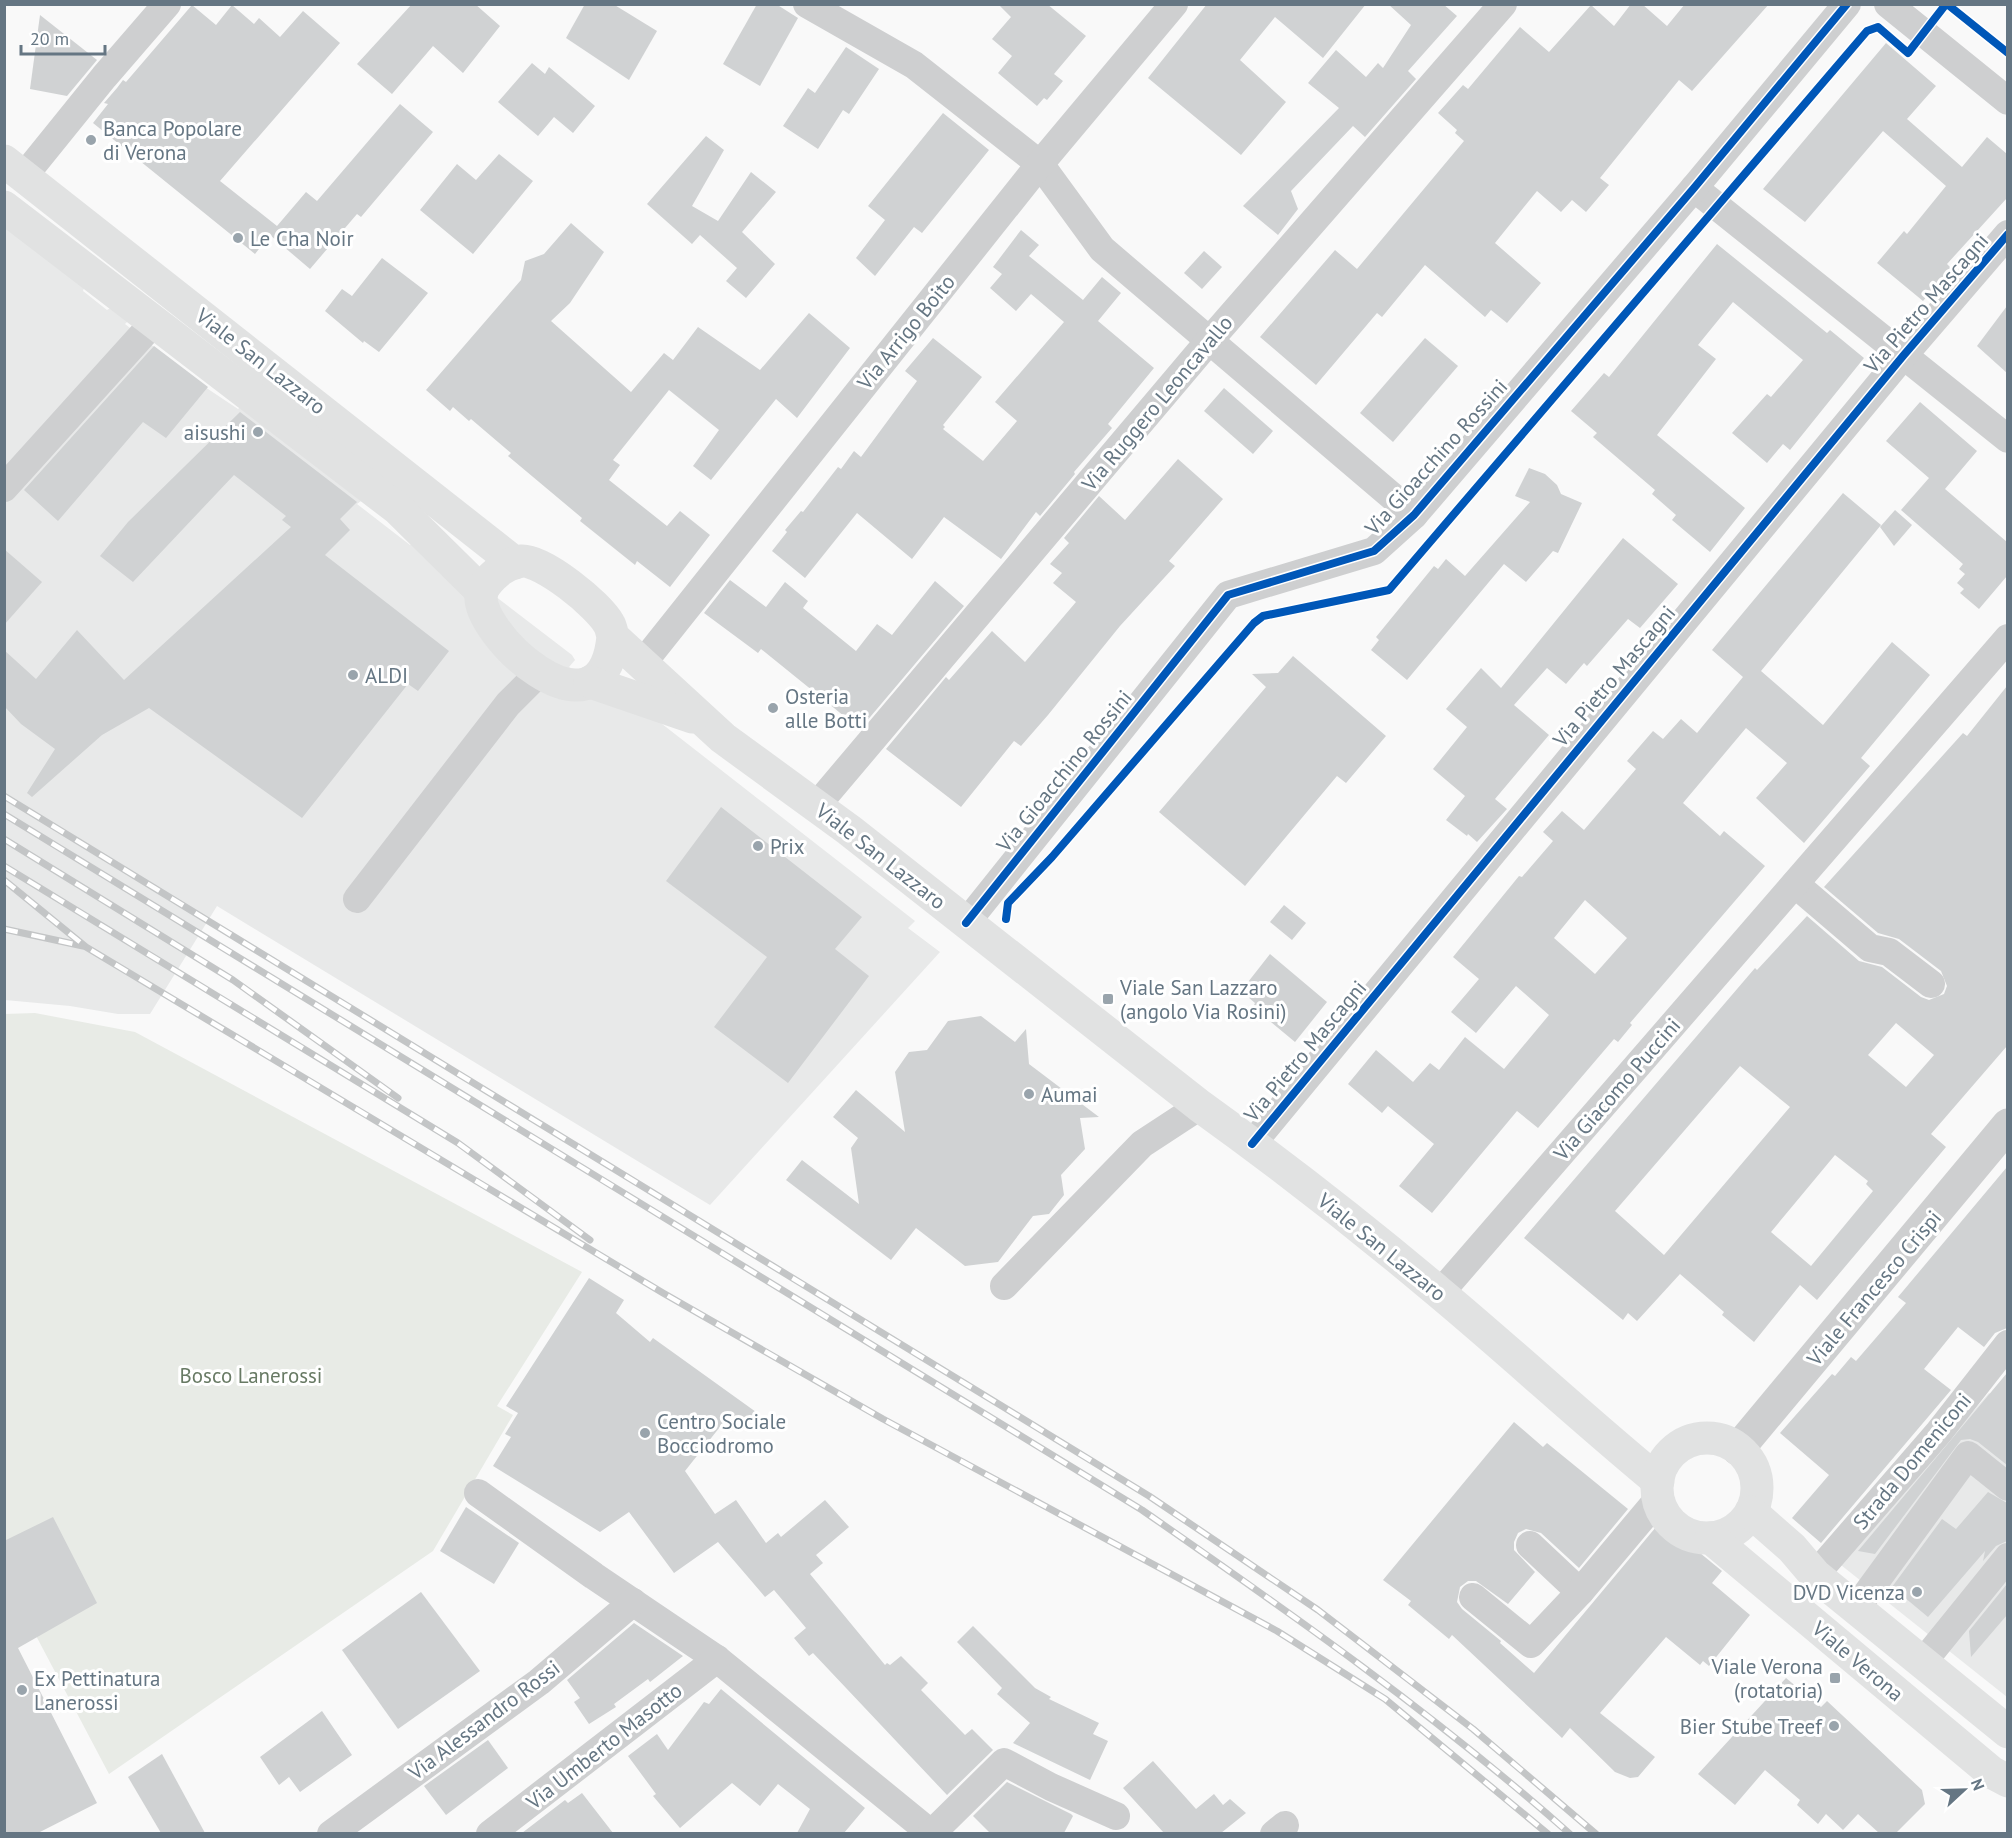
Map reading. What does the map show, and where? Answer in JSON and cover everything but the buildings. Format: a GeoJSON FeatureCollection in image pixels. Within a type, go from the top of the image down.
{"type":"FeatureCollection","features":[{"type":"Feature","properties":{"kind":"main road","name":"Viale San Lazzaro"},"geometry":{"type":"LineString","coordinates":[[14,169],[515,563],[523,561],[540,566],[554,574],[599,611],[609,624],[613,637],[703,721],[817,805],[1200,1106],[1252,1144],[1440,1293],[1558,1396],[1662,1478]]}},
{"type":"Feature","properties":{"kind":"main road","name":"Viale San Lazzaro"},"geometry":{"type":"LineString","coordinates":[[4,207],[156,321],[398,509],[482,592],[483,606],[496,633],[529,664],[565,685],[590,682],[703,721]]}},
{"type":"Feature","properties":{"kind":"main road"},"geometry":{"type":"LineString","coordinates":[[482,592],[493,576],[515,563]]}},
{"type":"Feature","properties":{"kind":"main road"},"geometry":{"type":"LineString","coordinates":[[590,682],[604,668],[612,650],[613,637]]}},
{"type":"Feature","properties":{"kind":"main road"},"geometry":{"type":"LineString","coordinates":[[1708,1438],[1730,1443],[1738,1449],[1752,1465],[1757,1482],[1751,1512],[1736,1529],[1710,1538],[1692,1535],[1681,1530],[1663,1511],[1662,1478],[1687,1443],[1708,1438]]}},
{"type":"Feature","properties":{"kind":"main road","name":"Viale Verona"},"geometry":{"type":"LineString","coordinates":[[1751,1512],[1792,1548],[1815,1575],[1857,1607],[2007,1732]]}},
{"type":"Feature","properties":{"kind":"main road","name":"Viale Verona"},"geometry":{"type":"LineString","coordinates":[[1710,1538],[2002,1781]]}},
{"type":"Feature","properties":{"kind":"street"},"geometry":{"type":"LineString","coordinates":[[14,169],[104,77],[167,4]]}},
{"type":"Feature","properties":{"kind":"street"},"geometry":{"type":"LineString","coordinates":[[807,4],[914,65],[1040,164],[1102,249],[1414,515]]}},
{"type":"Feature","properties":{"kind":"street","name":"Via Arrigo Boito"},"geometry":{"type":"LineString","coordinates":[[642,664],[1040,164],[1174,4]]}},
{"type":"Feature","properties":{"kind":"street","name":"Via Ruggero Leoncavallo"},"geometry":{"type":"LineString","coordinates":[[817,805],[1209,342],[1503,4]]}},
{"type":"Feature","properties":{"kind":"street","name":"Via Gioacchino Rossini"},"geometry":{"type":"LineString","coordinates":[[966,923],[1228,595],[1374,551],[1414,515],[1694,188],[1847,4]]}},
{"type":"Feature","properties":{"kind":"street"},"geometry":{"type":"LineString","coordinates":[[1888,4],[2007,101]]}},
{"type":"Feature","properties":{"kind":"street"},"geometry":{"type":"LineString","coordinates":[[1694,188],[2007,439]]}},
{"type":"Feature","properties":{"kind":"street","name":"Via Pietro Mascagni"},"geometry":{"type":"LineString","coordinates":[[1252,1144],[1903,356],[2007,234]]}},
{"type":"Feature","properties":{"kind":"street"},"geometry":{"type":"LineString","coordinates":[[4,488],[156,321]]}},
{"type":"Feature","properties":{"kind":"street","name":"Via Giacomo Puccini"},"geometry":{"type":"LineString","coordinates":[[1440,1293],[2007,638]]}},
{"type":"Feature","properties":{"kind":"street"},"geometry":{"type":"LineString","coordinates":[[357,899],[508,704],[529,664]]}},
{"type":"Feature","properties":{"kind":"street"},"geometry":{"type":"LineString","coordinates":[[1795,884],[1870,948],[1889,952],[1931,984]]}},
{"type":"Feature","properties":{"kind":"street"},"geometry":{"type":"LineString","coordinates":[[1004,1286],[1142,1144],[1200,1106]]}},
{"type":"Feature","properties":{"kind":"street","name":"Viale Francesco Crispi"},"geometry":{"type":"LineString","coordinates":[[1738,1449],[2007,1125]]}},
{"type":"Feature","properties":{"kind":"street","name":"Strada Domeniconi"},"geometry":{"type":"LineString","coordinates":[[1815,1575],[1939,1432],[2007,1344]]}},
{"type":"Feature","properties":{"kind":"street","name":"Viale Verona"},"geometry":{"type":"LineString","coordinates":[[1857,1607],[1968,1455],[2007,1487]]}},
{"type":"Feature","properties":{"kind":"street"},"geometry":{"type":"LineString","coordinates":[[1473,1597],[1531,1644],[1580,1592],[1662,1478]]}},
{"type":"Feature","properties":{"kind":"street"},"geometry":{"type":"LineString","coordinates":[[478,1493],[717,1659],[932,1833],[1005,1762],[1051,1787],[1116,1816]]}},
{"type":"Feature","properties":{"kind":"street"},"geometry":{"type":"LineString","coordinates":[[1530,1545],[1580,1592]]}},
{"type":"Feature","properties":{"kind":"street","name":"Viale Verona"},"geometry":{"type":"LineString","coordinates":[[1923,1662],[2007,1557]]}},
{"type":"Feature","properties":{"kind":"street","name":"Via Alessandro Rossi"},"geometry":{"type":"LineString","coordinates":[[331,1833],[539,1682],[633,1602]]}},
{"type":"Feature","properties":{"kind":"street","name":"Via Umberto Masotto"},"geometry":{"type":"LineString","coordinates":[[490,1833],[717,1659]]}},
{"type":"Feature","properties":{"kind":"shaded area"},"geometry":{"type":"Polygon","coordinates":[[[4,218],[86,282],[83,291],[107,310],[117,304],[129,320],[125,324],[205,387],[238,409],[244,403],[361,501],[357,504],[410,545],[419,538],[572,655],[575,660],[569,667],[630,699],[915,921],[908,928],[940,952],[710,1205],[217,906],[150,1014],[118,1014],[70,1006],[5,1000],[4,218]]]}},
{"type":"Feature","properties":{"kind":"shaded area"},"geometry":{"type":"Polygon","coordinates":[[[1989,1393],[2007,1408],[2007,1697],[1841,1565],[1989,1393]]]}},
{"type":"Feature","properties":{"kind":"green space","name":"Bosco Lanerossi"},"geometry":{"type":"Polygon","coordinates":[[[35,1013],[135,1032],[582,1272],[497,1406],[513,1415],[433,1551],[109,1774],[5,1577],[4,1014],[35,1013]]]}},
{"type":"Feature","properties":{"kind":"railway"},"geometry":{"type":"LineString","coordinates":[[4,796],[1149,1496],[1318,1610],[1473,1729],[1596,1834]]}},
{"type":"Feature","properties":{"kind":"railway"},"geometry":{"type":"LineString","coordinates":[[4,814],[1142,1510],[1307,1626],[1414,1706],[1570,1834]]}},
{"type":"Feature","properties":{"kind":"railway"},"geometry":{"type":"LineString","coordinates":[[4,839],[233,980],[398,1098]]}},
{"type":"Feature","properties":{"kind":"railway"},"geometry":{"type":"LineString","coordinates":[[4,866],[458,1143],[590,1240]]}},
{"type":"Feature","properties":{"kind":"railway"},"geometry":{"type":"LineString","coordinates":[[4,880],[86,947],[663,1293],[883,1419],[1277,1631],[1385,1699],[1548,1834]]}},
{"type":"Feature","properties":{"kind":"railway"},"geometry":{"type":"LineString","coordinates":[[4,929],[83,946]]}},
{"type":"Feature","properties":{"kind":"cycle path"},"geometry":{"type":"LineString","coordinates":[[966,923],[1228,595],[1374,551],[1414,515],[1694,188],[1847,4]]}},
{"type":"Feature","properties":{"kind":"cycle path"},"geometry":{"type":"LineString","coordinates":[[1006,919],[1008,903],[1052,857],[1254,623],[1263,616],[1389,590],[1867,31],[1878,27],[1908,53],[1946,4]]}},
{"type":"Feature","properties":{"kind":"cycle path"},"geometry":{"type":"LineString","coordinates":[[1947,4],[2008,53]]}},
{"type":"Feature","properties":{"kind":"cycle path"},"geometry":{"type":"LineString","coordinates":[[1252,1144],[1903,356],[2008,234]]}},
{"type":"Feature","properties":{"kind":"place","name":"Banca Popolare di Verona"},"geometry":{"type":"Point","coordinates":[91,140]}},
{"type":"Feature","properties":{"kind":"place","name":"Le Cha Noir"},"geometry":{"type":"Point","coordinates":[238,238]}},
{"type":"Feature","properties":{"kind":"place","name":"aisushi"},"geometry":{"type":"Point","coordinates":[258,432]}},
{"type":"Feature","properties":{"kind":"place","name":"ALDI"},"geometry":{"type":"Point","coordinates":[353,675]}},
{"type":"Feature","properties":{"kind":"place","name":"Osteria alle Botti"},"geometry":{"type":"Point","coordinates":[773,708]}},
{"type":"Feature","properties":{"kind":"place","name":"Prix"},"geometry":{"type":"Point","coordinates":[758,846]}},
{"type":"Feature","properties":{"kind":"place","name":"Viale San Lazzaro (angolo Via Rosini)"},"geometry":{"type":"Point","coordinates":[1108,999]}},
{"type":"Feature","properties":{"kind":"place","name":"Aumai"},"geometry":{"type":"Point","coordinates":[1029,1094]}},
{"type":"Feature","properties":{"kind":"place","name":"Centro Sociale Bocciodromo"},"geometry":{"type":"Point","coordinates":[645,1433]}},
{"type":"Feature","properties":{"kind":"place","name":"DVD Vicenza"},"geometry":{"type":"Point","coordinates":[1917,1592]}},
{"type":"Feature","properties":{"kind":"place","name":"Viale Verona (rotatoria)"},"geometry":{"type":"Point","coordinates":[1835,1678]}},
{"type":"Feature","properties":{"kind":"place","name":"Ex Pettinatura Lanerossi"},"geometry":{"type":"Point","coordinates":[22,1690]}},
{"type":"Feature","properties":{"kind":"place","name":"Bier Stube Treef"},"geometry":{"type":"Point","coordinates":[1834,1726]}}]}
